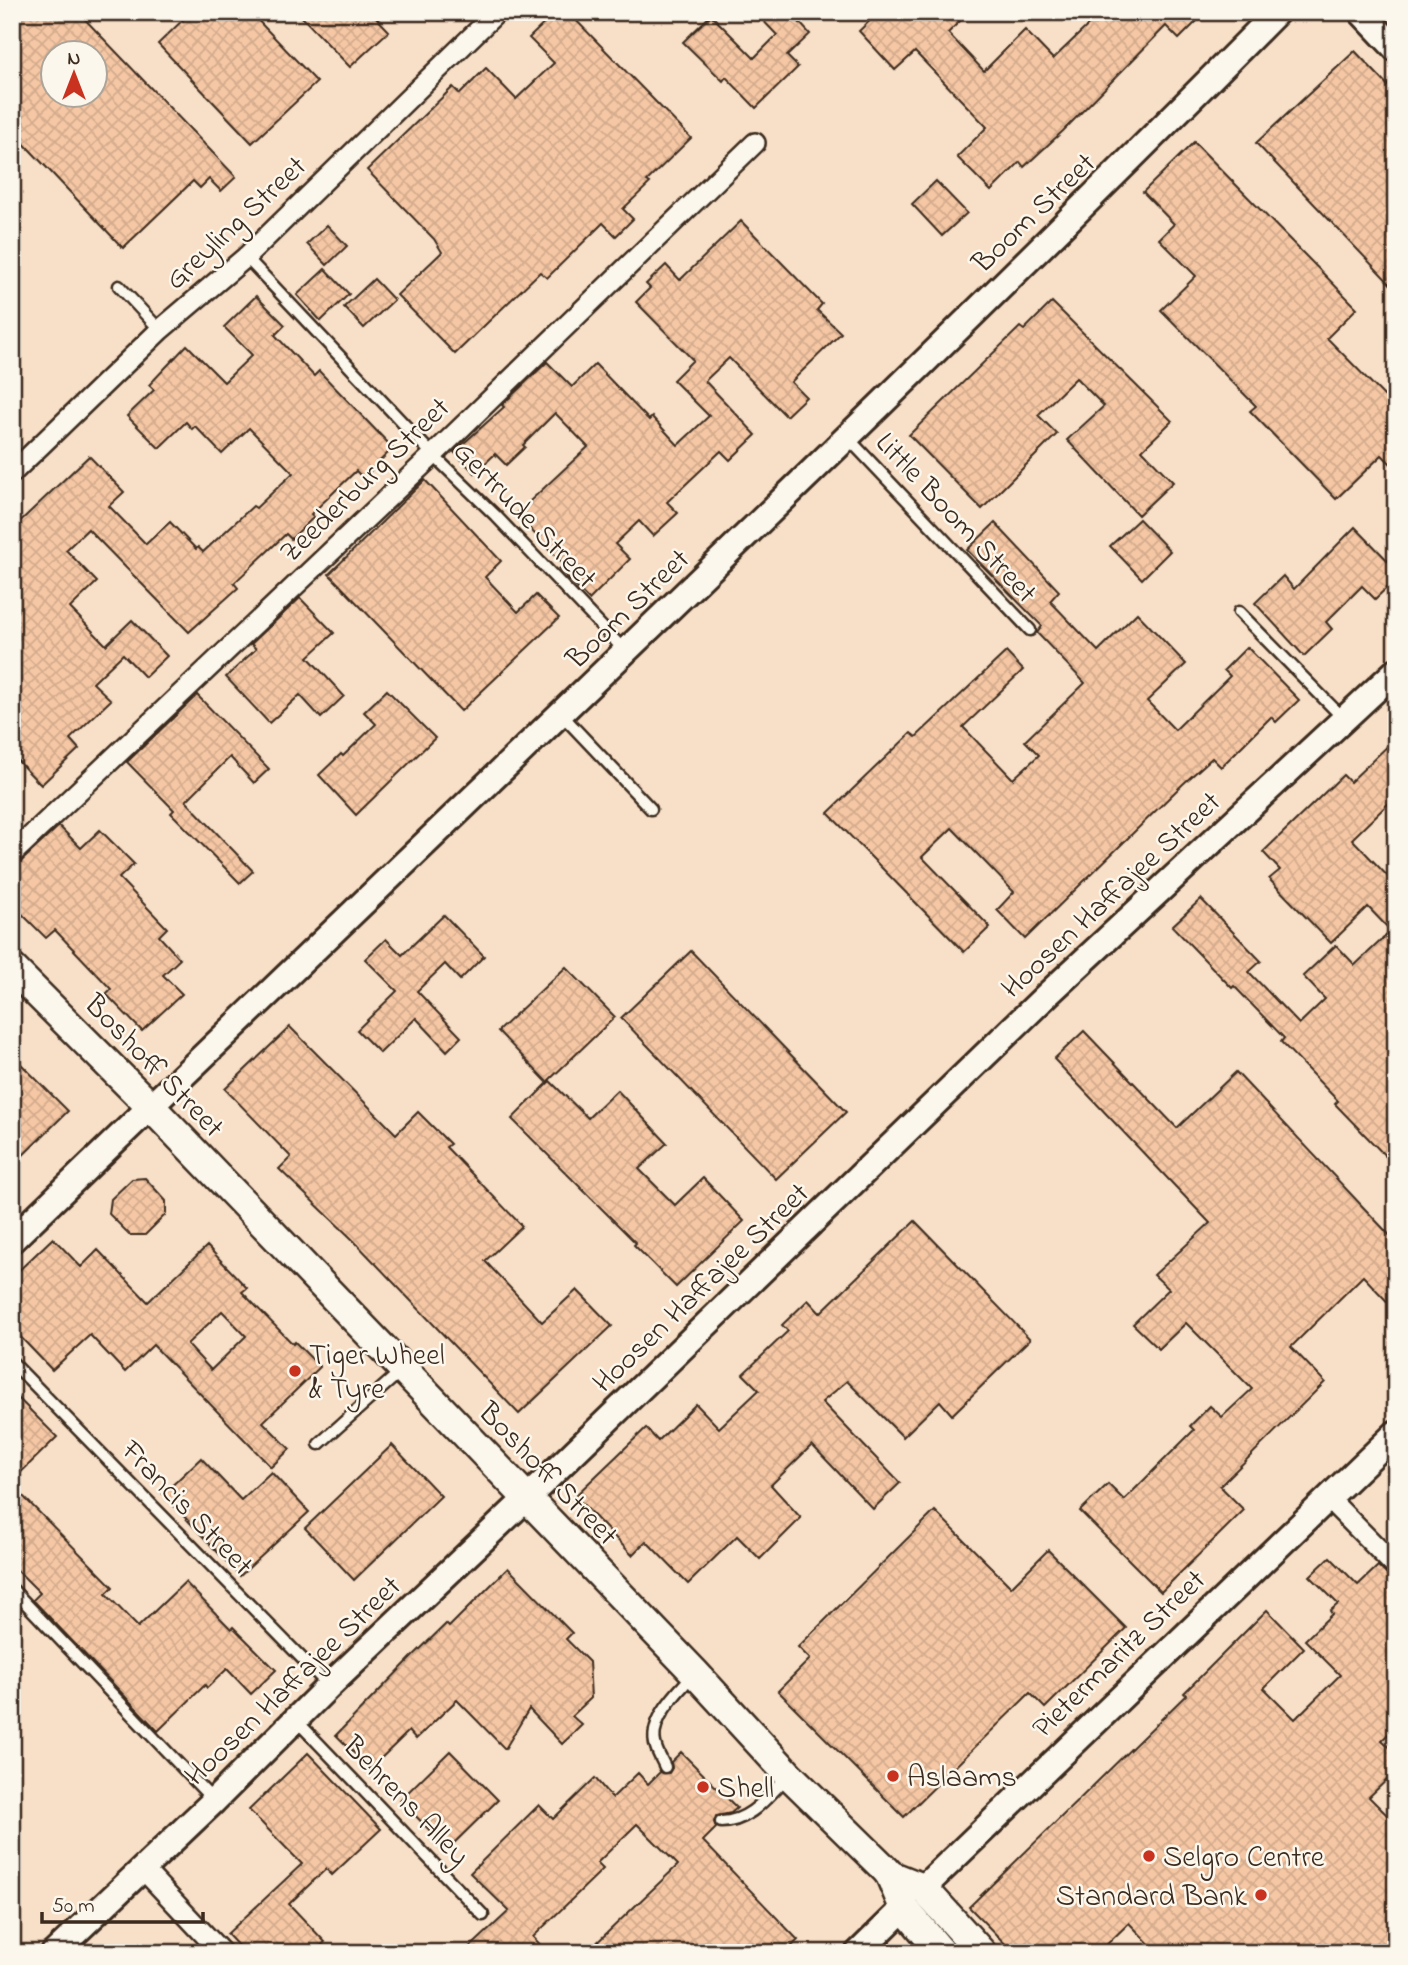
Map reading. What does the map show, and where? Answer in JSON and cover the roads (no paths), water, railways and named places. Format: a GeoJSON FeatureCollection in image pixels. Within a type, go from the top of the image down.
{"type":"FeatureCollection","features":[{"type":"Feature","properties":{"kind":"main road","name":"Boshoff Street"},"geometry":{"type":"LineString","coordinates":[[12,968],[150,1106],[695,1672],[789,1775],[914,1898],[982,1953]]}},
{"type":"Feature","properties":{"kind":"main road","name":"Boshoff Street"},"geometry":{"type":"LineString","coordinates":[[914,1898],[942,1953]]}},
{"type":"Feature","properties":{"kind":"street","name":"Greyling Street"},"geometry":{"type":"LineString","coordinates":[[12,473],[160,330],[246,257],[497,12]]}},
{"type":"Feature","properties":{"kind":"street","name":"Boom Street"},"geometry":{"type":"LineString","coordinates":[[12,1240],[848,438],[1124,168],[1277,12]]}},
{"type":"Feature","properties":{"kind":"street"},"geometry":{"type":"LineString","coordinates":[[1361,12],[1396,49]]}},
{"type":"Feature","properties":{"kind":"street","name":"Zeederburg Street"},"geometry":{"type":"LineString","coordinates":[[12,854],[433,455],[755,143]]}},
{"type":"Feature","properties":{"kind":"street","name":"Hoosen Haffajee Street"},"geometry":{"type":"LineString","coordinates":[[54,1953],[1048,994],[1396,671]]}},
{"type":"Feature","properties":{"kind":"street","name":"Pietermaritz Street"},"geometry":{"type":"LineString","coordinates":[[858,1953],[1396,1433]]}},
{"type":"Feature","properties":{"kind":"street"},"geometry":{"type":"LineString","coordinates":[[1328,1497],[1396,1567]]}},
{"type":"Feature","properties":{"kind":"street"},"geometry":{"type":"LineString","coordinates":[[142,1868],[222,1953]]}},
{"type":"Feature","properties":{"kind":"lane","name":"Gertrude Street"},"geometry":{"type":"LineString","coordinates":[[246,257],[433,455],[495,515],[626,653]]}},
{"type":"Feature","properties":{"kind":"lane"},"geometry":{"type":"LineString","coordinates":[[119,286],[160,330]]}},
{"type":"Feature","properties":{"kind":"lane","name":"Little Boom Street"},"geometry":{"type":"LineString","coordinates":[[848,438],[1030,630]]}},
{"type":"Feature","properties":{"kind":"lane"},"geometry":{"type":"LineString","coordinates":[[1239,611],[1344,719]]}},
{"type":"Feature","properties":{"kind":"lane"},"geometry":{"type":"LineString","coordinates":[[561,715],[651,809]]}},
{"type":"Feature","properties":{"kind":"lane","name":"Francis Street"},"geometry":{"type":"LineString","coordinates":[[12,1362],[329,1686]]}},
{"type":"Feature","properties":{"kind":"lane"},"geometry":{"type":"LineString","coordinates":[[318,1444],[403,1369]]}},
{"type":"Feature","properties":{"kind":"lane"},"geometry":{"type":"LineString","coordinates":[[12,1589],[214,1801]]}},
{"type":"Feature","properties":{"kind":"lane"},"geometry":{"type":"LineString","coordinates":[[665,1767],[654,1744],[657,1726],[666,1706],[695,1672]]}},
{"type":"Feature","properties":{"kind":"lane","name":"Behrens Alley"},"geometry":{"type":"LineString","coordinates":[[296,1720],[483,1915]]}},
{"type":"Feature","properties":{"kind":"lane"},"geometry":{"type":"LineString","coordinates":[[721,1822],[735,1822],[750,1814],[789,1775]]}},
{"type":"Feature","properties":{"kind":"place","name":"Tiger Wheel & Tyre"},"geometry":{"type":"Point","coordinates":[295,1371]}},
{"type":"Feature","properties":{"kind":"place","name":"Aslaams"},"geometry":{"type":"Point","coordinates":[893,1776]}},
{"type":"Feature","properties":{"kind":"place","name":"Shell"},"geometry":{"type":"Point","coordinates":[703,1787]}},
{"type":"Feature","properties":{"kind":"place","name":"Selgro Centre"},"geometry":{"type":"Point","coordinates":[1149,1856]}},
{"type":"Feature","properties":{"kind":"place","name":"Standard Bank"},"geometry":{"type":"Point","coordinates":[1261,1895]}}]}
